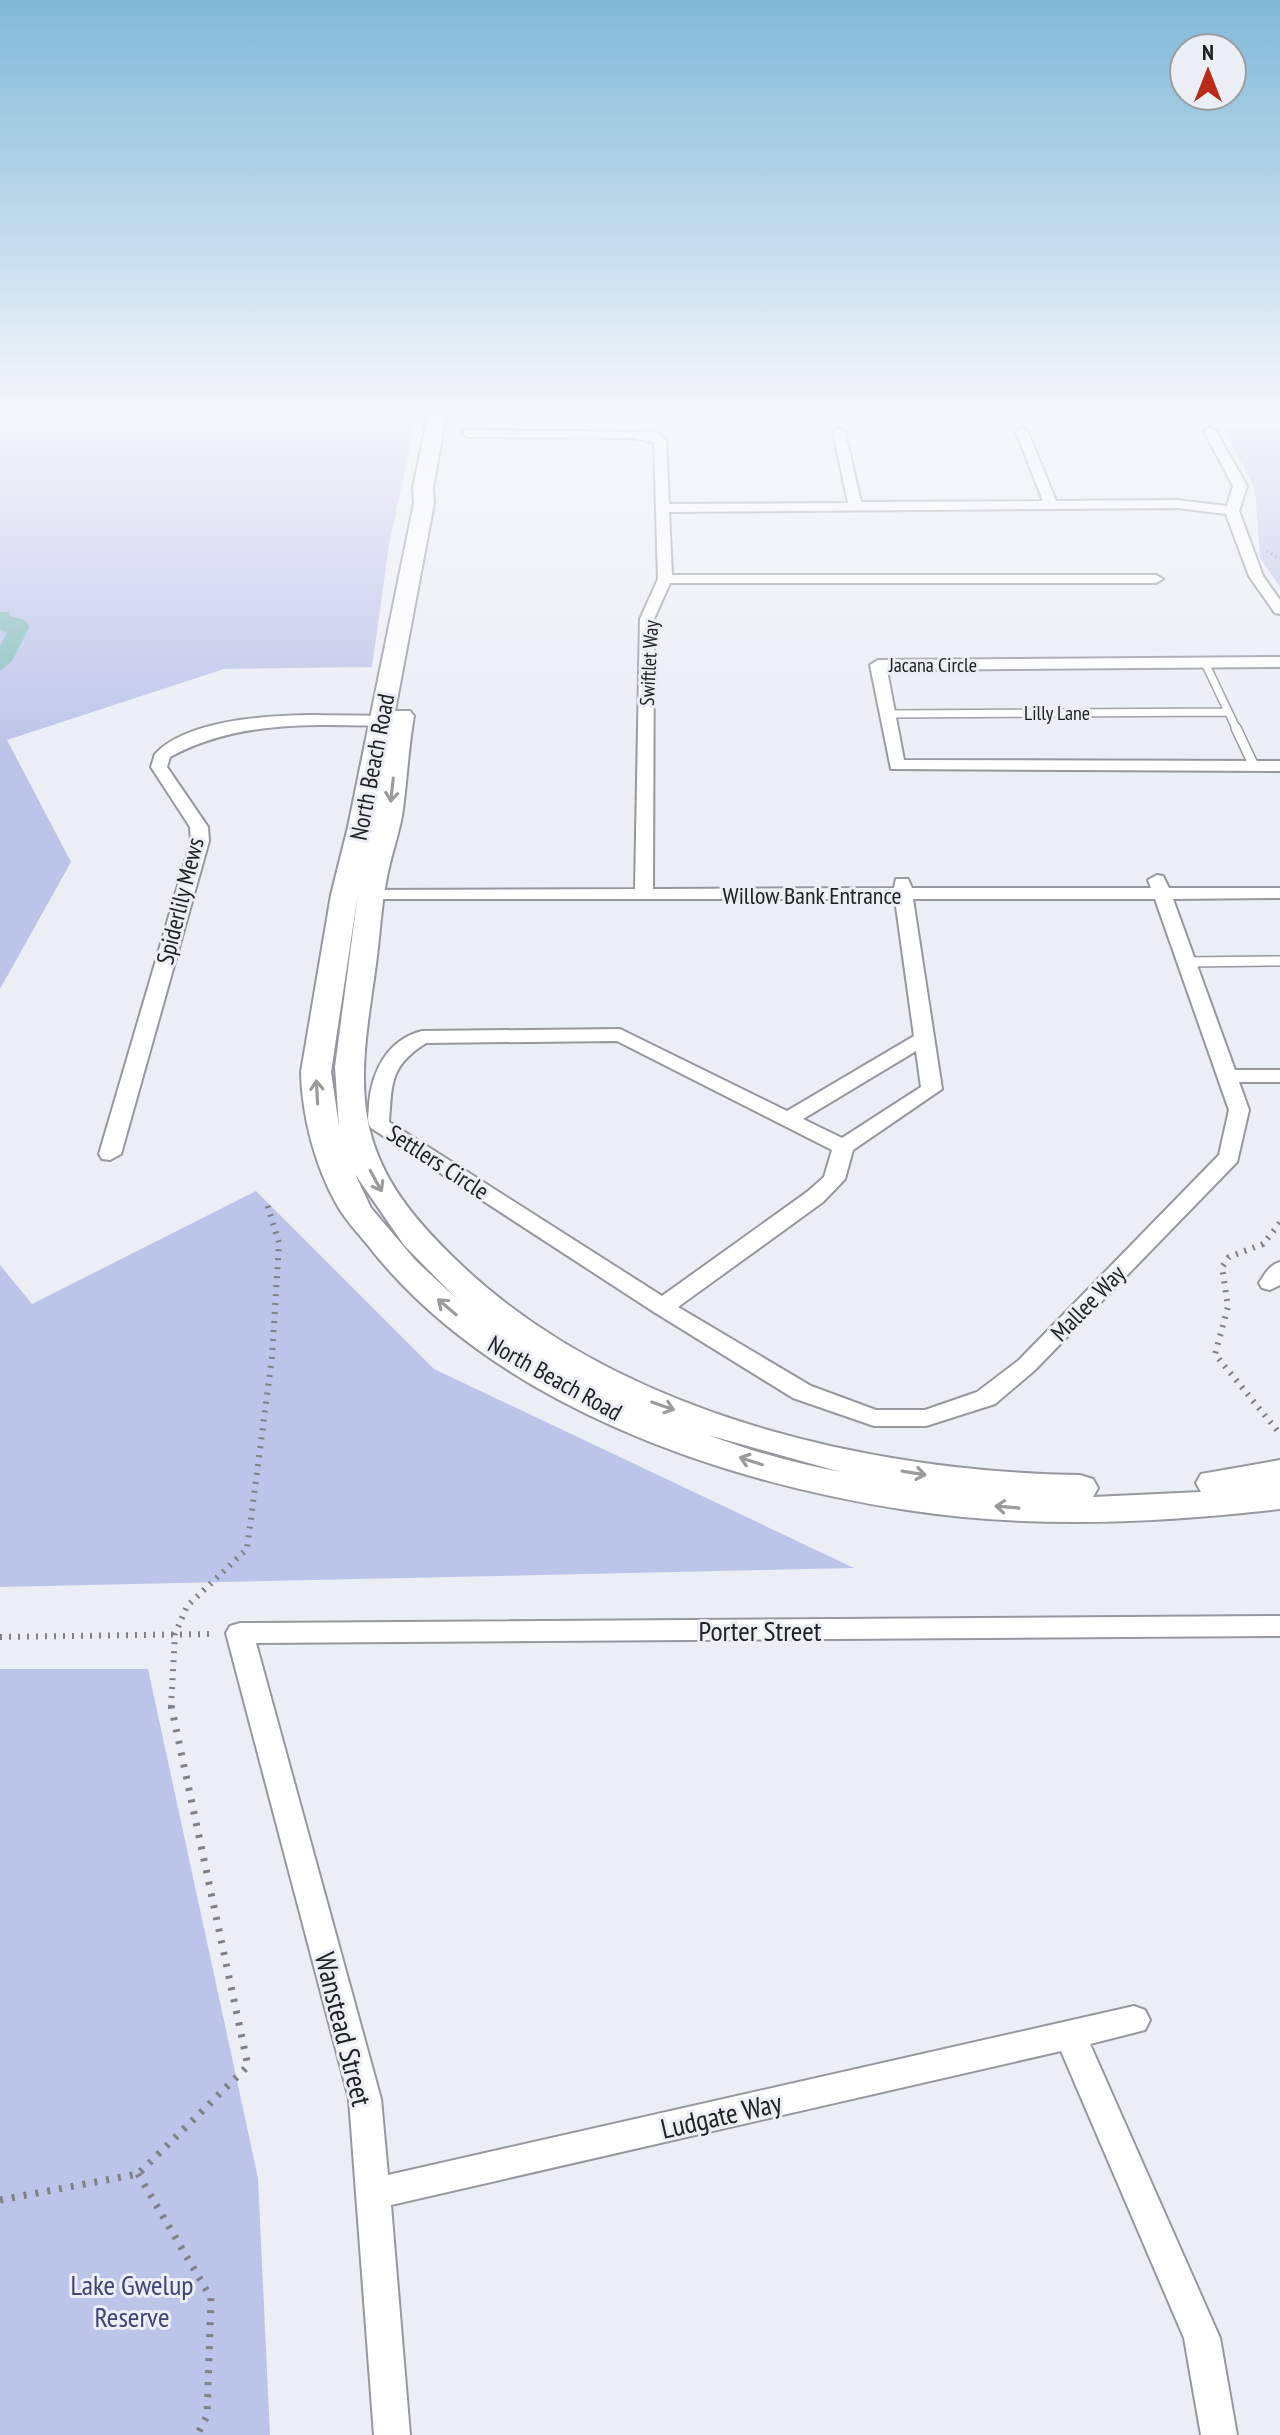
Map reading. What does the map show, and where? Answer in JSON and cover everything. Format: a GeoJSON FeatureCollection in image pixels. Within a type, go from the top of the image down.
{"type":"FeatureCollection","features":[{"type":"Feature","properties":{"kind":"main road","name":"North Beach Road"},"geometry":{"type":"LineString","coordinates":[[391,721],[421,523]]}},
{"type":"Feature","properties":{"kind":"main road","name":"North Beach Road"},"geometry":{"type":"LineString","coordinates":[[441,523],[431,570],[361,827],[349,1046],[350,1104],[363,1156],[390,1205],[430,1256],[451,1278],[518,1329],[609,1384],[654,1403],[760,1439],[859,1463],[960,1479],[1061,1488],[1190,1485],[1280,1473]]}},
{"type":"Feature","properties":{"kind":"main road","name":"North Beach Road"},"geometry":{"type":"LineString","coordinates":[[358,888],[316,1072],[316,1099],[326,1140],[354,1208],[412,1279],[487,1342],[597,1405],[650,1428],[775,1469],[844,1486],[918,1498],[1053,1509],[1166,1507],[1280,1496]]}},
{"type":"Feature","properties":{"kind":"street","name":"Swiftlet Way"},"geometry":{"type":"LineString","coordinates":[[644,888],[647,619],[665,579],[663,523]]}},
{"type":"Feature","properties":{"kind":"street"},"geometry":{"type":"LineString","coordinates":[[1236,523],[1256,576],[1280,610]]}},
{"type":"Feature","properties":{"kind":"street"},"geometry":{"type":"LineString","coordinates":[[665,579],[1156,579]]}},
{"type":"Feature","properties":{"kind":"street","name":"Jacana Circle"},"geometry":{"type":"LineString","coordinates":[[1280,662],[878,665],[897,765],[1280,766]]}},
{"type":"Feature","properties":{"kind":"street","name":"Spiderlily Mews"},"geometry":{"type":"LineString","coordinates":[[110,1154],[200,841],[199,827],[159,767],[163,754],[180,743],[248,721],[391,721]]}},
{"type":"Feature","properties":{"kind":"street","name":"Willow Bank Entrance"},"geometry":{"type":"LineString","coordinates":[[1159,888],[1280,880]]}},
{"type":"Feature","properties":{"kind":"street","name":"Willow Bank Entrance"},"geometry":{"type":"LineString","coordinates":[[358,888],[1159,888],[1280,893]]}},
{"type":"Feature","properties":{"kind":"street"},"geometry":{"type":"LineString","coordinates":[[662,1307],[815,1197],[834,1179],[843,1147],[932,1089],[902,888]]}},
{"type":"Feature","properties":{"kind":"street","name":"Mallee Way"},"geometry":{"type":"LineString","coordinates":[[662,1307],[802,1392],[874,1418],[926,1418],[986,1398],[1027,1365],[1229,1157],[1239,1110],[1159,888]]}},
{"type":"Feature","properties":{"kind":"street","name":"Settlers Circle"},"geometry":{"type":"LineString","coordinates":[[662,1307],[378,1124],[384,1066],[399,1050],[422,1037],[620,1035],[843,1147]]}},
{"type":"Feature","properties":{"kind":"street"},"geometry":{"type":"LineString","coordinates":[[786,1120],[926,1037]]}},
{"type":"Feature","properties":{"kind":"street"},"geometry":{"type":"LineString","coordinates":[[1229,1076],[1280,1076]]}},
{"type":"Feature","properties":{"kind":"street","name":"Porter Street"},"geometry":{"type":"LineString","coordinates":[[240,1633],[1280,1626]]}},
{"type":"Feature","properties":{"kind":"street","name":"Wanstead Street"},"geometry":{"type":"LineString","coordinates":[[240,1633],[365,2099],[392,2435]]}},
{"type":"Feature","properties":{"kind":"street","name":"Ludgate Way"},"geometry":{"type":"LineString","coordinates":[[372,2194],[1134,2020]]}},
{"type":"Feature","properties":{"kind":"street"},"geometry":{"type":"LineString","coordinates":[[1070,2035],[1202,2338],[1219,2435]]}},
{"type":"Feature","properties":{"kind":"lane"},"geometry":{"type":"LineString","coordinates":[[1205,663],[1254,766]]}},
{"type":"Feature","properties":{"kind":"lane","name":"Lilly Lane"},"geometry":{"type":"LineString","coordinates":[[887,714],[1227,712]]}},
{"type":"Feature","properties":{"kind":"lane"},"geometry":{"type":"LineString","coordinates":[[1186,962],[1280,961]]}},
{"type":"Feature","properties":{"kind":"path"},"geometry":{"type":"LineString","coordinates":[[0,2200],[138,2174],[248,2066],[171,1710],[175,1634],[187,1606],[247,1549],[272,1357],[279,1243],[266,1201]]}},
{"type":"Feature","properties":{"kind":"path"},"geometry":{"type":"LineString","coordinates":[[1280,1223],[1263,1244],[1229,1257],[1222,1267],[1228,1307],[1215,1354],[1280,1434]]}},
{"type":"Feature","properties":{"kind":"path"},"geometry":{"type":"LineString","coordinates":[[0,1637],[240,1633]]}},
{"type":"Feature","properties":{"kind":"path"},"geometry":{"type":"LineString","coordinates":[[138,2174],[211,2298],[207,2416],[197,2435]]}},
{"type":"Feature","properties":{"kind":"green space"},"geometry":{"type":"Polygon","coordinates":[[[0,523],[394,523],[372,667],[224,669],[7,740],[71,862],[0,989],[0,523]]]}},
{"type":"Feature","properties":{"kind":"green space"},"geometry":{"type":"Polygon","coordinates":[[[1257,523],[1280,523],[1280,587],[1260,558],[1257,523]]]}},
{"type":"Feature","properties":{"kind":"green space"},"geometry":{"type":"Polygon","coordinates":[[[256,1191],[434,1369],[854,1568],[0,1587],[0,1265],[32,1304],[256,1191]]]}},
{"type":"Feature","properties":{"kind":"green space","name":"Lake Gwelup Reserve"},"geometry":{"type":"Polygon","coordinates":[[[0,1669],[148,1669],[258,2178],[270,2435],[0,2435],[0,1669]]]}},
{"type":"Feature","properties":{"kind":"shaded area"},"geometry":{"type":"Polygon","coordinates":[[[0,612],[9,612],[11,617],[23,619],[30,626],[12,661],[0,671],[0,646],[7,633],[0,629],[0,612]]]}}]}
